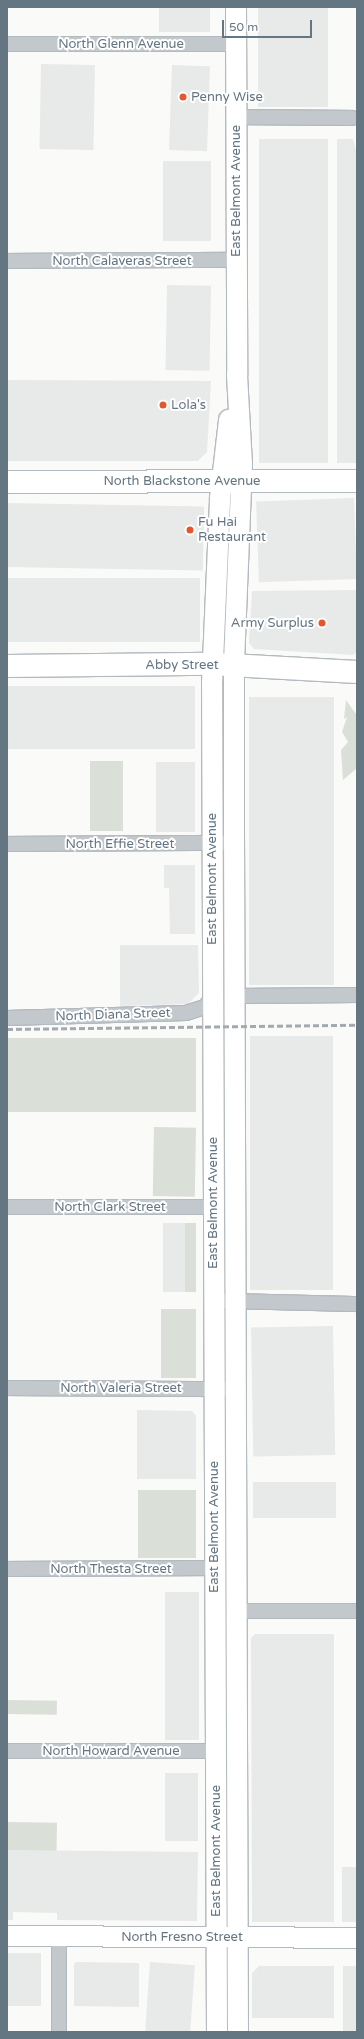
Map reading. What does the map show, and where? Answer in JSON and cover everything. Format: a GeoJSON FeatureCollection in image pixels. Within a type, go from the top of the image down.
{"type":"FeatureCollection","features":[{"type":"Feature","properties":{"kind":"main road","name":"East Belmont Avenue"},"geometry":{"type":"LineString","coordinates":[[236,7],[237,375],[232,481],[234,665],[238,2032]]}},
{"type":"Feature","properties":{"kind":"main road","name":"East Belmont Avenue"},"geometry":{"type":"LineString","coordinates":[[217,2032],[214,1568],[212,664],[232,481]]}},
{"type":"Feature","properties":{"kind":"main road","name":"North Blackstone Avenue"},"geometry":{"type":"LineString","coordinates":[[7,482],[357,481]]}},
{"type":"Feature","properties":{"kind":"main road","name":"Abby Street"},"geometry":{"type":"LineString","coordinates":[[7,666],[212,664],[357,672]]}},
{"type":"Feature","properties":{"kind":"main road"},"geometry":{"type":"LineString","coordinates":[[212,937],[223,950],[225,993],[234,996]]}},
{"type":"Feature","properties":{"kind":"main road","name":"North Fresno Street"},"geometry":{"type":"LineString","coordinates":[[7,1936],[357,1938]]}},
{"type":"Feature","properties":{"kind":"street","name":"North Glenn Avenue"},"geometry":{"type":"LineString","coordinates":[[7,44],[236,44]]}},
{"type":"Feature","properties":{"kind":"street"},"geometry":{"type":"LineString","coordinates":[[236,118],[352,118]]}},
{"type":"Feature","properties":{"kind":"street","name":"North Calaveras Street"},"geometry":{"type":"LineString","coordinates":[[7,262],[236,260]]}},
{"type":"Feature","properties":{"kind":"street","name":"North Effie Street"},"geometry":{"type":"LineString","coordinates":[[7,844],[234,843]]}},
{"type":"Feature","properties":{"kind":"street"},"geometry":{"type":"LineString","coordinates":[[234,996],[357,995]]}},
{"type":"Feature","properties":{"kind":"street","name":"North Diana Street"},"geometry":{"type":"LineString","coordinates":[[7,1018],[186,1013],[205,1007],[213,996]]}},
{"type":"Feature","properties":{"kind":"street","name":"North Clark Street"},"geometry":{"type":"LineString","coordinates":[[7,1207],[213,1207]]}},
{"type":"Feature","properties":{"kind":"street"},"geometry":{"type":"LineString","coordinates":[[214,1299],[235,1302],[357,1304]]}},
{"type":"Feature","properties":{"kind":"street","name":"North Valeria Street"},"geometry":{"type":"LineString","coordinates":[[7,1388],[235,1389]]}},
{"type":"Feature","properties":{"kind":"street","name":"North Thesta Street"},"geometry":{"type":"LineString","coordinates":[[7,1569],[214,1568]]}},
{"type":"Feature","properties":{"kind":"street"},"geometry":{"type":"LineString","coordinates":[[237,1611],[357,1611]]}},
{"type":"Feature","properties":{"kind":"street","name":"North Howard Avenue"},"geometry":{"type":"LineString","coordinates":[[7,1752],[216,1751]]}},
{"type":"Feature","properties":{"kind":"street"},"geometry":{"type":"LineString","coordinates":[[59,1937],[59,2032]]}},
{"type":"Feature","properties":{"kind":"shaded area"},"geometry":{"type":"Polygon","coordinates":[[[159,7],[210,7],[210,32],[159,32],[159,7]]]}},
{"type":"Feature","properties":{"kind":"shaded area"},"geometry":{"type":"Polygon","coordinates":[[[258,7],[328,7],[328,107],[258,107],[258,7]]]}},
{"type":"Feature","properties":{"kind":"shaded area"},"geometry":{"type":"Polygon","coordinates":[[[41,64],[95,65],[94,150],[40,149],[41,64]]]}},
{"type":"Feature","properties":{"kind":"shaded area"},"geometry":{"type":"Polygon","coordinates":[[[172,65],[210,66],[207,151],[169,150],[172,65]]]}},
{"type":"Feature","properties":{"kind":"shaded area"},"geometry":{"type":"Polygon","coordinates":[[[259,139],[328,139],[328,463],[259,463],[259,139]]]}},
{"type":"Feature","properties":{"kind":"shaded area"},"geometry":{"type":"Polygon","coordinates":[[[337,139],[353,139],[357,153],[357,463],[337,463],[337,139]]]}},
{"type":"Feature","properties":{"kind":"shaded area"},"geometry":{"type":"Polygon","coordinates":[[[163,161],[211,161],[211,241],[163,241],[163,161]]]}},
{"type":"Feature","properties":{"kind":"shaded area"},"geometry":{"type":"Polygon","coordinates":[[[167,285],[211,286],[210,371],[166,370],[167,285]]]}},
{"type":"Feature","properties":{"kind":"shaded area"},"geometry":{"type":"Polygon","coordinates":[[[7,380],[211,381],[207,452],[198,461],[7,461],[7,380]]]}},
{"type":"Feature","properties":{"kind":"shaded area"},"geometry":{"type":"Polygon","coordinates":[[[354,498],[357,579],[259,582],[256,501],[354,498]]]}},
{"type":"Feature","properties":{"kind":"shaded area"},"geometry":{"type":"Polygon","coordinates":[[[7,503],[204,506],[203,570],[7,567],[7,503]]]}},
{"type":"Feature","properties":{"kind":"shaded area"},"geometry":{"type":"Polygon","coordinates":[[[7,578],[200,578],[200,642],[7,642],[7,578]]]}},
{"type":"Feature","properties":{"kind":"shaded area"},"geometry":{"type":"Polygon","coordinates":[[[357,590],[357,652],[353,655],[254,649],[249,643],[252,591],[357,590]]]}},
{"type":"Feature","properties":{"kind":"shaded area"},"geometry":{"type":"Polygon","coordinates":[[[7,686],[195,686],[195,749],[7,749],[7,686]]]}},
{"type":"Feature","properties":{"kind":"shaded area"},"geometry":{"type":"Polygon","coordinates":[[[249,697],[334,697],[334,985],[249,985],[249,697]]]}},
{"type":"Feature","properties":{"kind":"shaded area"},"geometry":{"type":"Polygon","coordinates":[[[346,700],[356,714],[357,751],[356,769],[343,780],[341,750],[348,742],[342,732],[347,717],[344,719],[346,700]]]}},
{"type":"Feature","properties":{"kind":"shaded area"},"geometry":{"type":"Polygon","coordinates":[[[90,761],[123,761],[123,831],[90,831],[90,761]]]}},
{"type":"Feature","properties":{"kind":"shaded area"},"geometry":{"type":"Polygon","coordinates":[[[156,762],[195,762],[195,832],[156,832],[156,762]]]}},
{"type":"Feature","properties":{"kind":"shaded area"},"geometry":{"type":"Polygon","coordinates":[[[164,865],[195,865],[195,934],[170,934],[169,888],[164,888],[164,865]]]}},
{"type":"Feature","properties":{"kind":"shaded area"},"geometry":{"type":"Polygon","coordinates":[[[120,945],[198,945],[199,993],[188,1004],[120,1006],[120,945]]]}},
{"type":"Feature","properties":{"kind":"shaded area"},"geometry":{"type":"Polygon","coordinates":[[[250,1036],[333,1036],[333,1290],[250,1290],[250,1036]]]}},
{"type":"Feature","properties":{"kind":"shaded area"},"geometry":{"type":"Polygon","coordinates":[[[7,1038],[196,1038],[196,1112],[7,1112],[7,1038]]]}},
{"type":"Feature","properties":{"kind":"shaded area"},"geometry":{"type":"Polygon","coordinates":[[[154,1127],[196,1128],[195,1197],[153,1196],[154,1127]]]}},
{"type":"Feature","properties":{"kind":"shaded area"},"geometry":{"type":"Polygon","coordinates":[[[163,1223],[185,1223],[185,1292],[163,1292],[163,1223]]]}},
{"type":"Feature","properties":{"kind":"shaded area"},"geometry":{"type":"Polygon","coordinates":[[[185,1223],[196,1223],[196,1292],[185,1292],[185,1223]]]}},
{"type":"Feature","properties":{"kind":"shaded area"},"geometry":{"type":"Polygon","coordinates":[[[161,1309],[196,1309],[196,1378],[161,1378],[161,1309]]]}},
{"type":"Feature","properties":{"kind":"shaded area"},"geometry":{"type":"Polygon","coordinates":[[[333,1326],[335,1455],[253,1456],[251,1327],[333,1326]]]}},
{"type":"Feature","properties":{"kind":"shaded area"},"geometry":{"type":"Polygon","coordinates":[[[137,1410],[192,1411],[196,1416],[196,1479],[137,1479],[137,1410]]]}},
{"type":"Feature","properties":{"kind":"shaded area"},"geometry":{"type":"Polygon","coordinates":[[[253,1482],[336,1482],[336,1518],[253,1518],[253,1482]]]}},
{"type":"Feature","properties":{"kind":"shaded area"},"geometry":{"type":"Polygon","coordinates":[[[138,1490],[196,1490],[196,1558],[138,1558],[138,1490]]]}},
{"type":"Feature","properties":{"kind":"shaded area"},"geometry":{"type":"Polygon","coordinates":[[[165,1592],[199,1592],[199,1740],[165,1740],[165,1592]]]}},
{"type":"Feature","properties":{"kind":"shaded area"},"geometry":{"type":"Polygon","coordinates":[[[255,1634],[334,1634],[334,1922],[252,1922],[251,1638],[255,1634]]]}},
{"type":"Feature","properties":{"kind":"shaded area"},"geometry":{"type":"Polygon","coordinates":[[[7,1700],[57,1701],[57,1715],[7,1714],[7,1700]]]}},
{"type":"Feature","properties":{"kind":"shaded area"},"geometry":{"type":"Polygon","coordinates":[[[165,1773],[198,1773],[198,1841],[165,1841],[165,1773]]]}},
{"type":"Feature","properties":{"kind":"shaded area"},"geometry":{"type":"Polygon","coordinates":[[[7,1822],[57,1823],[57,1851],[7,1850],[7,1822]]]}},
{"type":"Feature","properties":{"kind":"shaded area"},"geometry":{"type":"Polygon","coordinates":[[[7,1850],[198,1852],[197,1921],[57,1920],[57,1913],[13,1912],[13,1920],[7,1920],[7,1850]]]}},
{"type":"Feature","properties":{"kind":"shaded area"},"geometry":{"type":"Polygon","coordinates":[[[342,1867],[357,1867],[357,1922],[342,1922],[342,1867]]]}},
{"type":"Feature","properties":{"kind":"shaded area"},"geometry":{"type":"Polygon","coordinates":[[[7,1953],[41,1953],[41,2006],[7,2006],[7,1953]]]}},
{"type":"Feature","properties":{"kind":"shaded area"},"geometry":{"type":"Polygon","coordinates":[[[77,1962],[139,1963],[139,2007],[74,2006],[74,1964],[77,1962]]]}},
{"type":"Feature","properties":{"kind":"shaded area"},"geometry":{"type":"Polygon","coordinates":[[[150,1962],[195,1965],[190,2032],[145,2032],[150,1962]]]}},
{"type":"Feature","properties":{"kind":"shaded area"},"geometry":{"type":"Polygon","coordinates":[[[259,1966],[334,1966],[334,2018],[252,2018],[252,1973],[259,1966]]]}},
{"type":"Feature","properties":{"kind":"shaded area"},"geometry":{"type":"Polygon","coordinates":[[[343,1966],[357,1966],[357,2032],[343,2032],[343,1966]]]}},
{"type":"Feature","properties":{"kind":"railway"},"geometry":{"type":"LineString","coordinates":[[7,1029],[357,1025]]}},
{"type":"Feature","properties":{"kind":"place","name":"Penny Wise"},"geometry":{"type":"Point","coordinates":[183,97]}},
{"type":"Feature","properties":{"kind":"place","name":"Lola's"},"geometry":{"type":"Point","coordinates":[163,405]}},
{"type":"Feature","properties":{"kind":"place","name":"Fu Hai Restaurant"},"geometry":{"type":"Point","coordinates":[190,530]}},
{"type":"Feature","properties":{"kind":"place","name":"Army Surplus"},"geometry":{"type":"Point","coordinates":[322,623]}}]}
